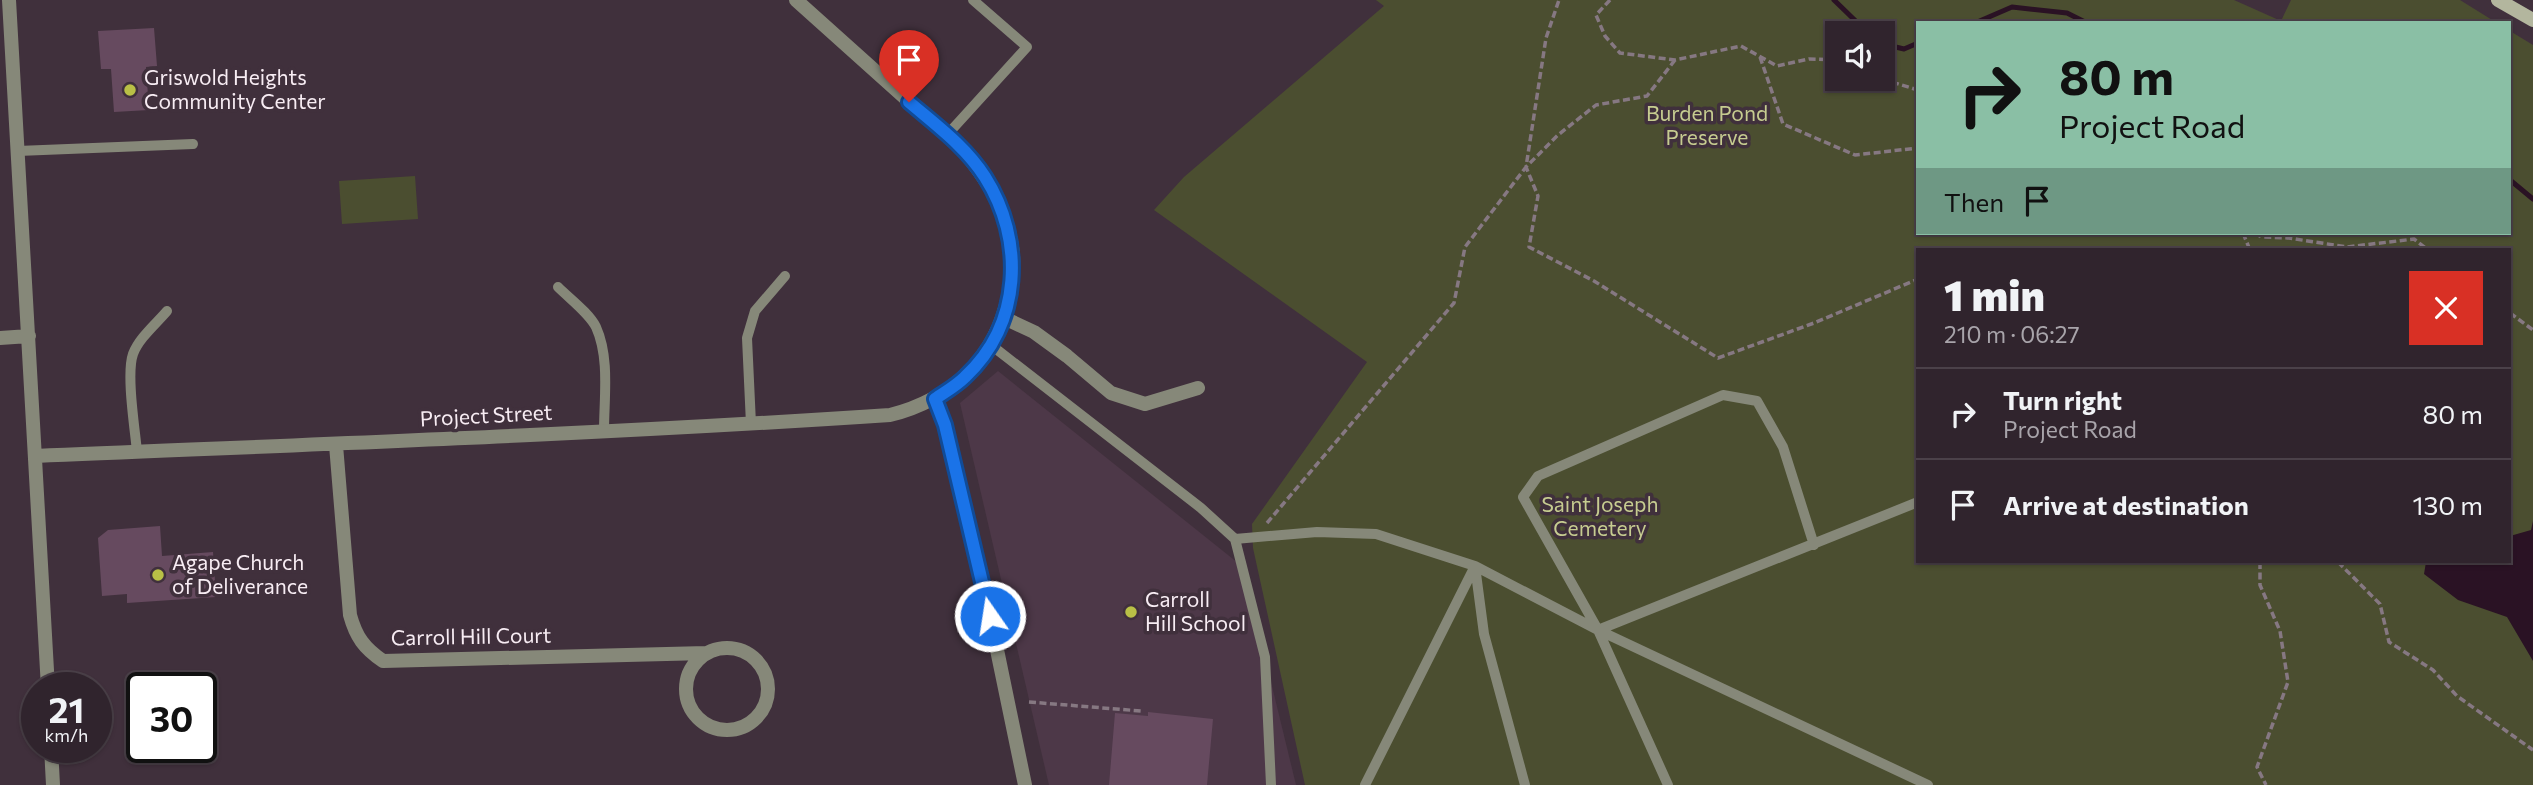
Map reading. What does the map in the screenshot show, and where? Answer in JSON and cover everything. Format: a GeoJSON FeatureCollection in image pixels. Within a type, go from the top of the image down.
{"type":"FeatureCollection","features":[{"type":"Feature","properties":{"kind":"street"},"geometry":{"type":"LineString","coordinates":[[9,0],[47,672]]}},
{"type":"Feature","properties":{"kind":"street","name":"Project Street"},"geometry":{"type":"LineString","coordinates":[[36,456],[336,445],[751,424],[890,415],[935,399],[966,377],[991,345],[1004,318],[1014,270],[1013,248],[1007,225],[985,176],[961,148],[796,0]]}},
{"type":"Feature","properties":{"kind":"street"},"geometry":{"type":"LineString","coordinates":[[2498,0],[2533,20]]}},
{"type":"Feature","properties":{"kind":"street"},"geometry":{"type":"LineString","coordinates":[[1004,318],[1034,332],[1111,393],[1145,404],[1198,388]]}},
{"type":"Feature","properties":{"kind":"street"},"geometry":{"type":"LineString","coordinates":[[0,338],[29,336]]}},
{"type":"Feature","properties":{"kind":"street"},"geometry":{"type":"LineString","coordinates":[[935,399],[945,425],[1026,785]]}},
{"type":"Feature","properties":{"kind":"street","name":"Carroll Hill Court"},"geometry":{"type":"LineString","coordinates":[[336,445],[350,615],[355,634],[366,649],[383,661],[706,653],[718,648],[732,647],[745,651],[756,659],[768,682],[764,709],[744,727],[717,729],[694,714],[688,702],[688,674],[695,662],[706,653]]}},
{"type":"Feature","properties":{"kind":"street"},"geometry":{"type":"LineString","coordinates":[[52,763],[53,785]]}},
{"type":"Feature","properties":{"kind":"lane"},"geometry":{"type":"LineString","coordinates":[[947,135],[1027,47],[973,0]]}},
{"type":"Feature","properties":{"kind":"lane"},"geometry":{"type":"LineString","coordinates":[[18,151],[192,144]]}},
{"type":"Feature","properties":{"kind":"lane"},"geometry":{"type":"LineString","coordinates":[[751,424],[747,338],[755,311],[785,276]]}},
{"type":"Feature","properties":{"kind":"lane"},"geometry":{"type":"LineString","coordinates":[[558,288],[595,325],[604,369],[604,431]]}},
{"type":"Feature","properties":{"kind":"lane"},"geometry":{"type":"LineString","coordinates":[[137,452],[131,374],[133,355],[167,311]]}},
{"type":"Feature","properties":{"kind":"lane"},"geometry":{"type":"LineString","coordinates":[[991,345],[1201,508],[1235,539],[1265,657],[1271,785]]}},
{"type":"Feature","properties":{"kind":"lane"},"geometry":{"type":"LineString","coordinates":[[1668,785],[1598,630],[1523,497],[1538,476],[1723,395],[1757,401],[1783,447],[1814,545]]}},
{"type":"Feature","properties":{"kind":"lane"},"geometry":{"type":"LineString","coordinates":[[1598,630],[1916,503]]}},
{"type":"Feature","properties":{"kind":"lane"},"geometry":{"type":"LineString","coordinates":[[1235,539],[1317,532],[1376,534],[1475,566],[1598,630],[1928,785]]}},
{"type":"Feature","properties":{"kind":"lane"},"geometry":{"type":"LineString","coordinates":[[1365,785],[1475,566]]}},
{"type":"Feature","properties":{"kind":"lane"},"geometry":{"type":"LineString","coordinates":[[1475,566],[1483,634],[1525,785]]}},
{"type":"Feature","properties":{"kind":"path"},"geometry":{"type":"LineString","coordinates":[[1559,0],[1546,38],[1527,167],[1538,196],[1529,247],[1594,281],[1718,358],[1814,323],[1916,280]]}},
{"type":"Feature","properties":{"kind":"path"},"geometry":{"type":"LineString","coordinates":[[1610,0],[1596,15],[1605,36],[1620,53],[1675,60],[1741,46],[1777,66],[1809,59],[1825,60]]}},
{"type":"Feature","properties":{"kind":"path"},"geometry":{"type":"LineString","coordinates":[[1759,55],[1783,124],[1855,155],[1916,148]]}},
{"type":"Feature","properties":{"kind":"path"},"geometry":{"type":"LineString","coordinates":[[1255,537],[1454,303],[1465,247],[1527,167],[1558,135],[1596,105],[1647,96],[1675,60]]}},
{"type":"Feature","properties":{"kind":"path"},"geometry":{"type":"LineString","coordinates":[[1895,83],[1916,89]]}},
{"type":"Feature","properties":{"kind":"path"},"geometry":{"type":"LineString","coordinates":[[2258,235],[2347,247],[2414,239],[2425,248]]}},
{"type":"Feature","properties":{"kind":"path"},"geometry":{"type":"LineString","coordinates":[[2511,314],[2533,330]]}},
{"type":"Feature","properties":{"kind":"path"},"geometry":{"type":"LineString","coordinates":[[2259,563],[2260,585],[2280,631],[2288,682],[2258,767],[2266,785]]}},
{"type":"Feature","properties":{"kind":"path"},"geometry":{"type":"LineString","coordinates":[[2339,563],[2380,604],[2389,642],[2433,670],[2456,696],[2533,750]]}},
{"type":"Feature","properties":{"kind":"path"},"geometry":{"type":"LineString","coordinates":[[1029,702],[1141,711]]}},
{"type":"Feature","properties":{"kind":"shaded area","name":"Carroll Hill School"},"geometry":{"type":"Polygon","coordinates":[[[998,371],[1243,567],[1296,785],[1049,785],[960,403],[998,371]]]}},
{"type":"Feature","properties":{"kind":"shaded area"},"geometry":{"type":"Polygon","coordinates":[[[2533,521],[2533,661],[2507,617],[2458,600],[2424,574],[2426,563],[2511,563],[2511,536],[2531,530],[2533,521]]]}},
{"type":"Feature","properties":{"kind":"green space","name":"Saint Joseph Cemetery"},"geometry":{"type":"Polygon","coordinates":[[[1376,0],[2234,0],[2281,21],[1916,21],[1916,235],[2511,235],[2511,32],[2533,45],[2533,785],[1305,785],[1253,548],[1252,524],[1367,362],[1154,210],[1184,177],[1384,6],[1376,0]]]}},
{"type":"Feature","properties":{"kind":"green space","name":"Saint Joseph Cemetery"},"geometry":{"type":"Polygon","coordinates":[[[2291,0],[2460,0],[2494,21],[2281,21],[2291,0]]]}},
{"type":"Feature","properties":{"kind":"green space"},"geometry":{"type":"Polygon","coordinates":[[[415,176],[418,219],[342,224],[339,181],[415,176]]]}},
{"type":"Feature","properties":{"kind":"building","name":"Griswold Heights Community Center"},"geometry":{"type":"Polygon","coordinates":[[[154,28],[157,66],[146,67],[149,110],[114,112],[111,69],[101,69],[98,31],[154,28]]]}},
{"type":"Feature","properties":{"kind":"building","name":"Agape Church of Deliverance"},"geometry":{"type":"Polygon","coordinates":[[[160,526],[162,556],[213,552],[216,597],[127,603],[127,594],[102,596],[98,538],[108,530],[160,526]]]}},
{"type":"Feature","properties":{"kind":"building"},"geometry":{"type":"Polygon","coordinates":[[[1148,712],[1213,719],[1207,785],[1109,785],[1115,713],[1148,716],[1148,712]]]}},
{"type":"Feature","properties":{"kind":"waterway"},"geometry":{"type":"LineString","coordinates":[[1834,0],[1856,21]]}},
{"type":"Feature","properties":{"kind":"waterway"},"geometry":{"type":"LineString","coordinates":[[1980,21],[2012,7],[2067,13],[2083,21]]}},
{"type":"Feature","properties":{"kind":"waterway"},"geometry":{"type":"LineString","coordinates":[[1895,47],[1904,49],[1916,44]]}},
{"type":"Feature","properties":{"kind":"waterway"},"geometry":{"type":"LineString","coordinates":[[2511,181],[2533,199]]}},
{"type":"Feature","properties":{"kind":"place","name":"Griswold Heights Community Center"},"geometry":{"type":"Point","coordinates":[130,90]}},
{"type":"Feature","properties":{"kind":"place","name":"Agape Church of Deliverance"},"geometry":{"type":"Point","coordinates":[158,575]}},
{"type":"Feature","properties":{"kind":"place","name":"Carroll Hill School"},"geometry":{"type":"Point","coordinates":[1131,612]}},
{"type":"Feature","properties":{"kind":"route"},"geometry":{"type":"LineString","coordinates":[[909,102],[961,148],[985,176],[999,204],[1013,248],[1014,270],[1004,318],[991,345],[966,377],[935,399],[945,425],[990,616]]}},
{"type":"Feature","properties":{"kind":"park label","name":"Burden Pond Preserve"},"geometry":{"type":"Point","coordinates":[1707,126]}}]}
